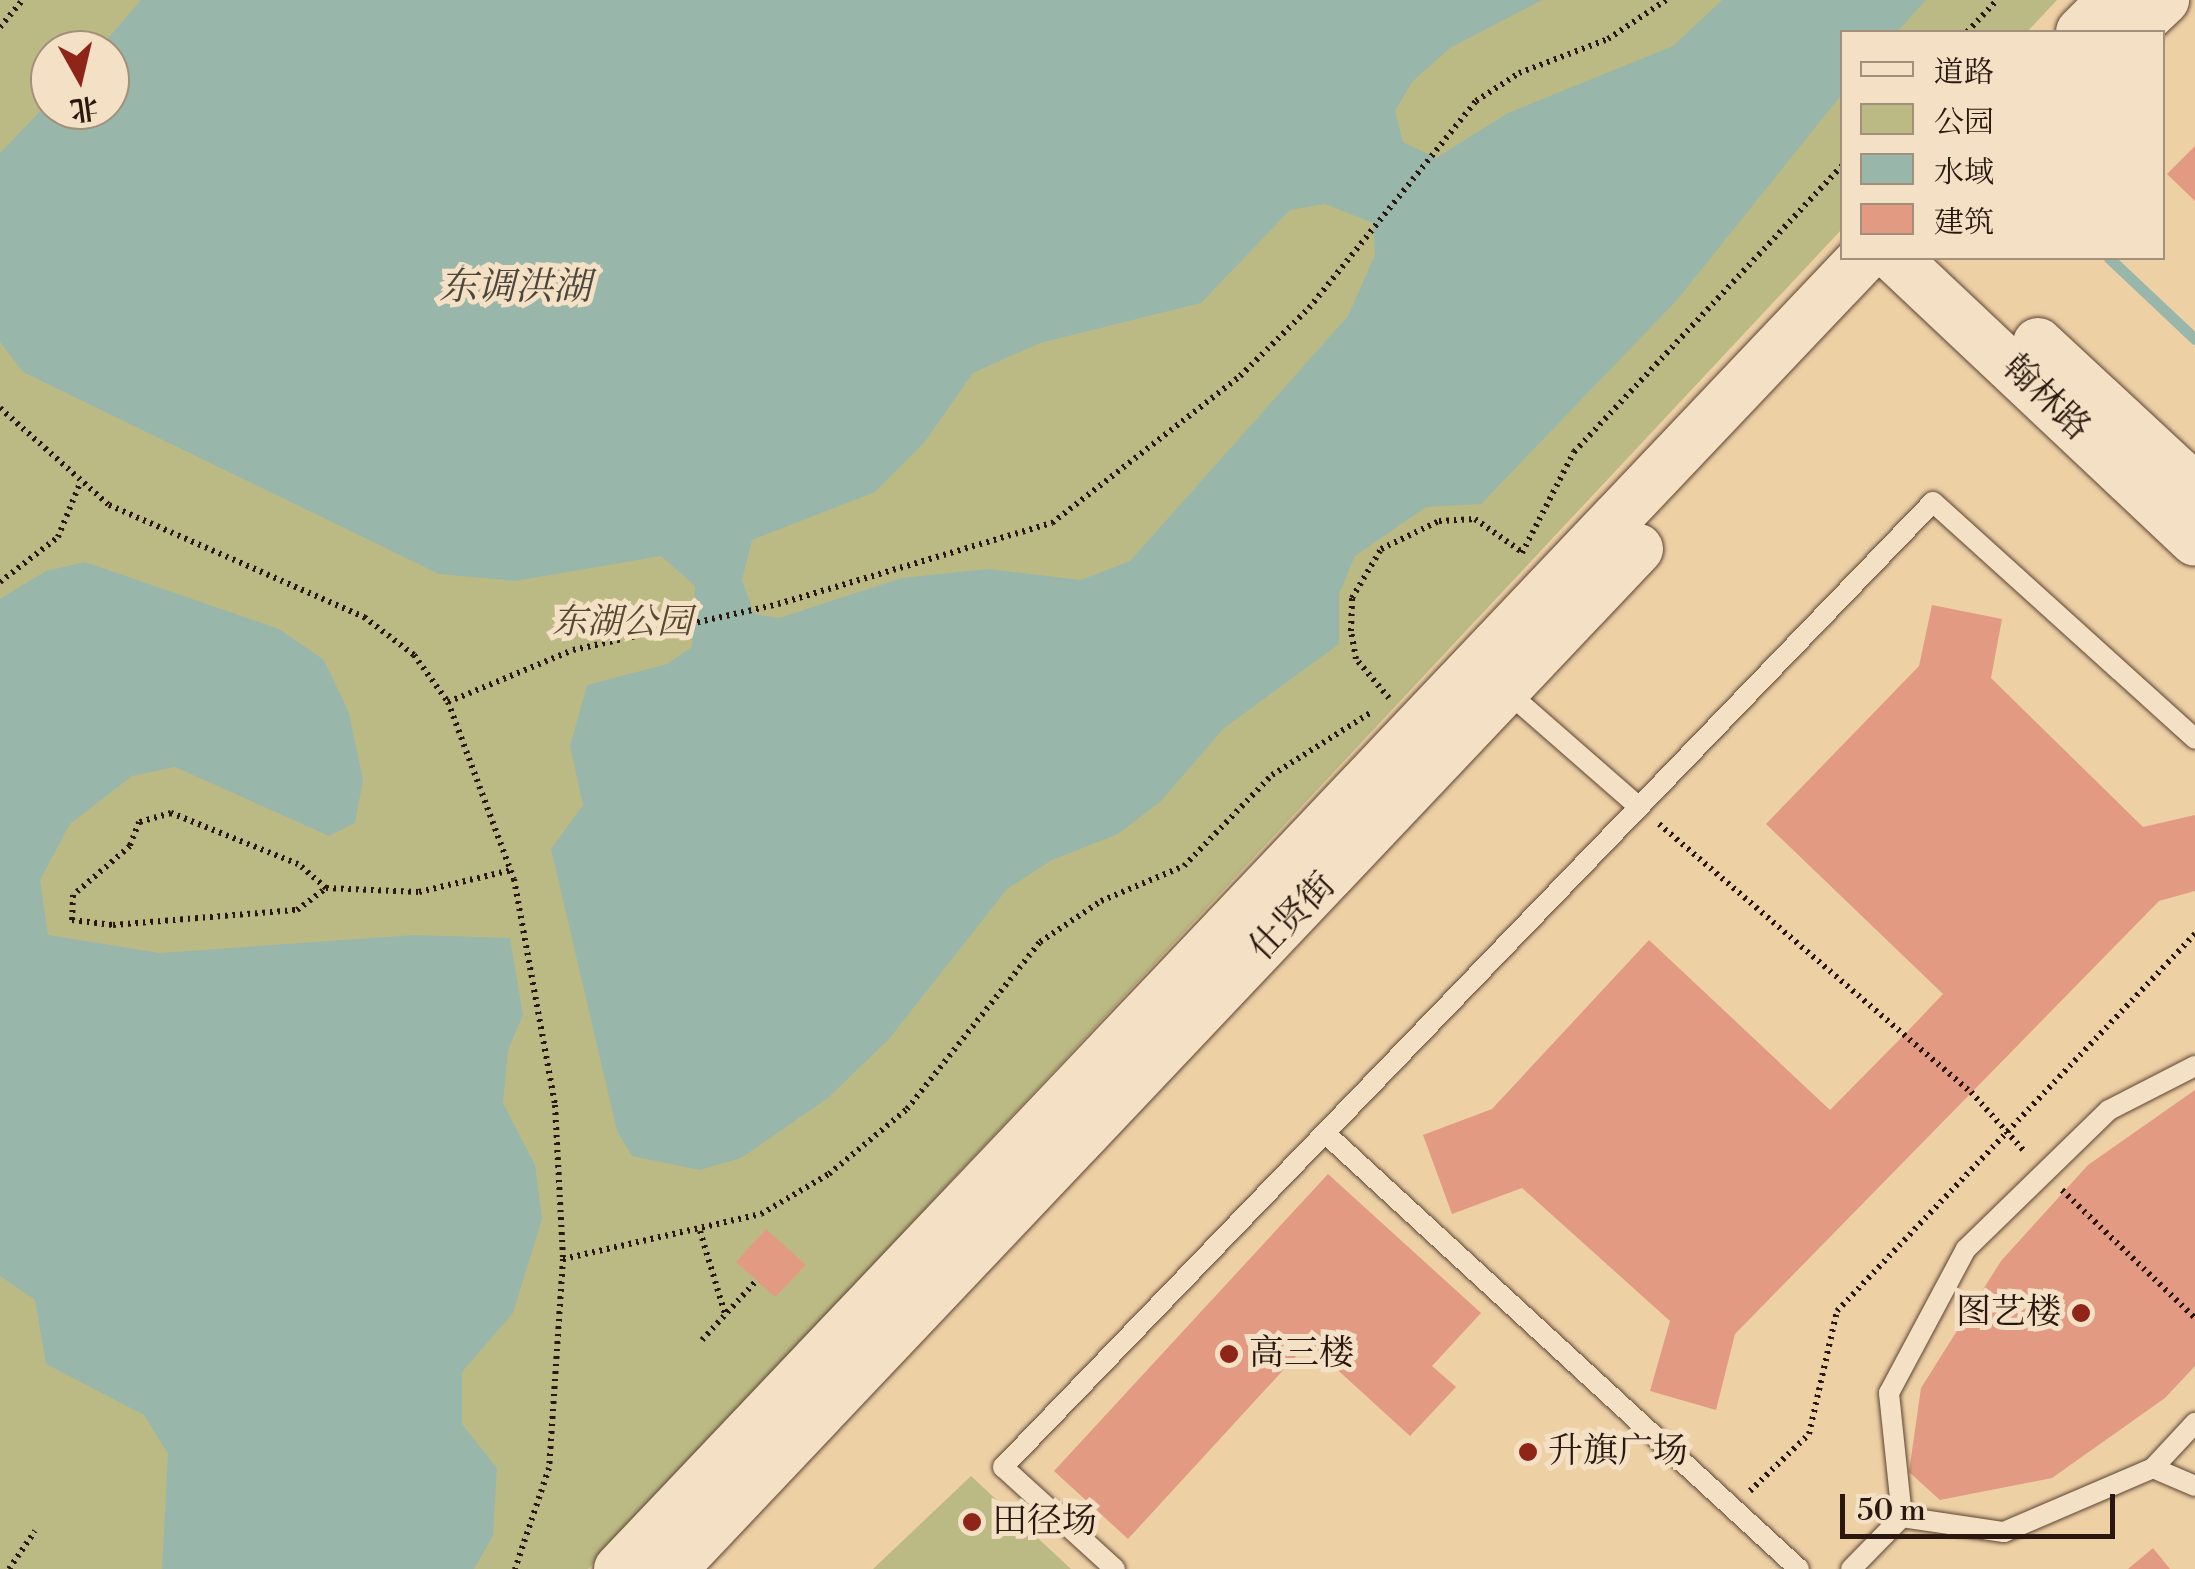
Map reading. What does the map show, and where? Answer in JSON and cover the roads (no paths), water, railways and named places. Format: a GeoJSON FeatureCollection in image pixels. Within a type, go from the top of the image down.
{"type":"FeatureCollection","features":[{"type":"Feature","properties":{"kind":"street"},"geometry":{"type":"LineString","coordinates":[[2083,30],[2112,0]]}},
{"type":"Feature","properties":{"kind":"street"},"geometry":{"type":"LineString","coordinates":[[2132,30],[2164,0]]}},
{"type":"Feature","properties":{"kind":"street","name":"仕贤街"},"geometry":{"type":"LineString","coordinates":[[672,1569],[1494,680],[1899,260]]}},
{"type":"Feature","properties":{"kind":"street","name":"翰林路"},"geometry":{"type":"LineString","coordinates":[[1903,260],[2195,541]]}},
{"type":"Feature","properties":{"kind":"street","name":"翰林路"},"geometry":{"type":"LineString","coordinates":[[1904,260],[2195,489]]}},
{"type":"Feature","properties":{"kind":"street"},"geometry":{"type":"LineString","coordinates":[[620,1569],[1494,680]]}},
{"type":"Feature","properties":{"kind":"lane"},"geometry":{"type":"LineString","coordinates":[[1115,1569],[1003,1468],[1934,502],[2195,739]]}},
{"type":"Feature","properties":{"kind":"lane"},"geometry":{"type":"LineString","coordinates":[[1494,680],[1638,807]]}},
{"type":"Feature","properties":{"kind":"lane"},"geometry":{"type":"LineString","coordinates":[[1902,1517],[1889,1393],[1966,1249],[2110,1110],[2195,1066]]}},
{"type":"Feature","properties":{"kind":"lane"},"geometry":{"type":"LineString","coordinates":[[1325,1133],[1798,1569]]}},
{"type":"Feature","properties":{"kind":"lane"},"geometry":{"type":"LineString","coordinates":[[1902,1517],[2004,1532],[2153,1468],[2195,1423]]}},
{"type":"Feature","properties":{"kind":"lane"},"geometry":{"type":"LineString","coordinates":[[2153,1468],[2195,1486]]}},
{"type":"Feature","properties":{"kind":"lane"},"geometry":{"type":"LineString","coordinates":[[1851,1569],[1902,1517]]}},
{"type":"Feature","properties":{"kind":"water","name":"东调洪湖"},"geometry":{"type":"Polygon","coordinates":[[[141,0],[1542,0],[1450,48],[1412,82],[1395,111],[1403,142],[1436,158],[1508,113],[1673,46],[1722,0],[1926,0],[1899,30],[1840,30],[1840,96],[1677,300],[1481,504],[1426,507],[1355,556],[1339,594],[1339,644],[1224,728],[1161,801],[1118,834],[1052,860],[1007,889],[889,1039],[828,1098],[741,1158],[700,1170],[632,1156],[617,1131],[551,849],[583,805],[570,746],[587,685],[667,664],[692,647],[695,586],[661,556],[515,581],[439,574],[23,372],[0,342],[0,153],[30,122],[30,130],[130,130],[130,30],[115,30],[141,0]],[[1325,204],[1290,210],[1201,303],[1040,343],[973,373],[924,443],[875,492],[752,540],[742,580],[754,614],[779,618],[902,578],[988,569],[1081,580],[1130,561],[1348,316],[1375,255],[1373,223],[1325,204]]]}},
{"type":"Feature","properties":{"kind":"water"},"geometry":{"type":"Polygon","coordinates":[[[85,562],[279,629],[324,660],[349,713],[363,780],[355,823],[329,836],[175,767],[132,776],[70,824],[40,880],[48,935],[160,953],[415,935],[510,938],[523,1015],[508,1050],[503,1103],[535,1165],[542,1219],[513,1313],[462,1372],[462,1424],[497,1468],[493,1536],[474,1569],[162,1569],[168,1454],[144,1415],[46,1364],[35,1300],[0,1276],[0,599],[46,571],[85,562]]]}},
{"type":"Feature","properties":{"kind":"waterway"},"geometry":{"type":"LineString","coordinates":[[2111,260],[2195,339]]}},
{"type":"Feature","properties":{"kind":"place","name":"图艺楼"},"geometry":{"type":"Point","coordinates":[2081,1313]}},
{"type":"Feature","properties":{"kind":"place","name":"高三楼"},"geometry":{"type":"Point","coordinates":[1229,1354]}},
{"type":"Feature","properties":{"kind":"place","name":"升旗广场"},"geometry":{"type":"Point","coordinates":[1528,1452]}},
{"type":"Feature","properties":{"kind":"place","name":"田径场"},"geometry":{"type":"Point","coordinates":[972,1522]}},
{"type":"Feature","properties":{"kind":"park label","name":"东湖公园"},"geometry":{"type":"Point","coordinates":[622,623]}}]}
